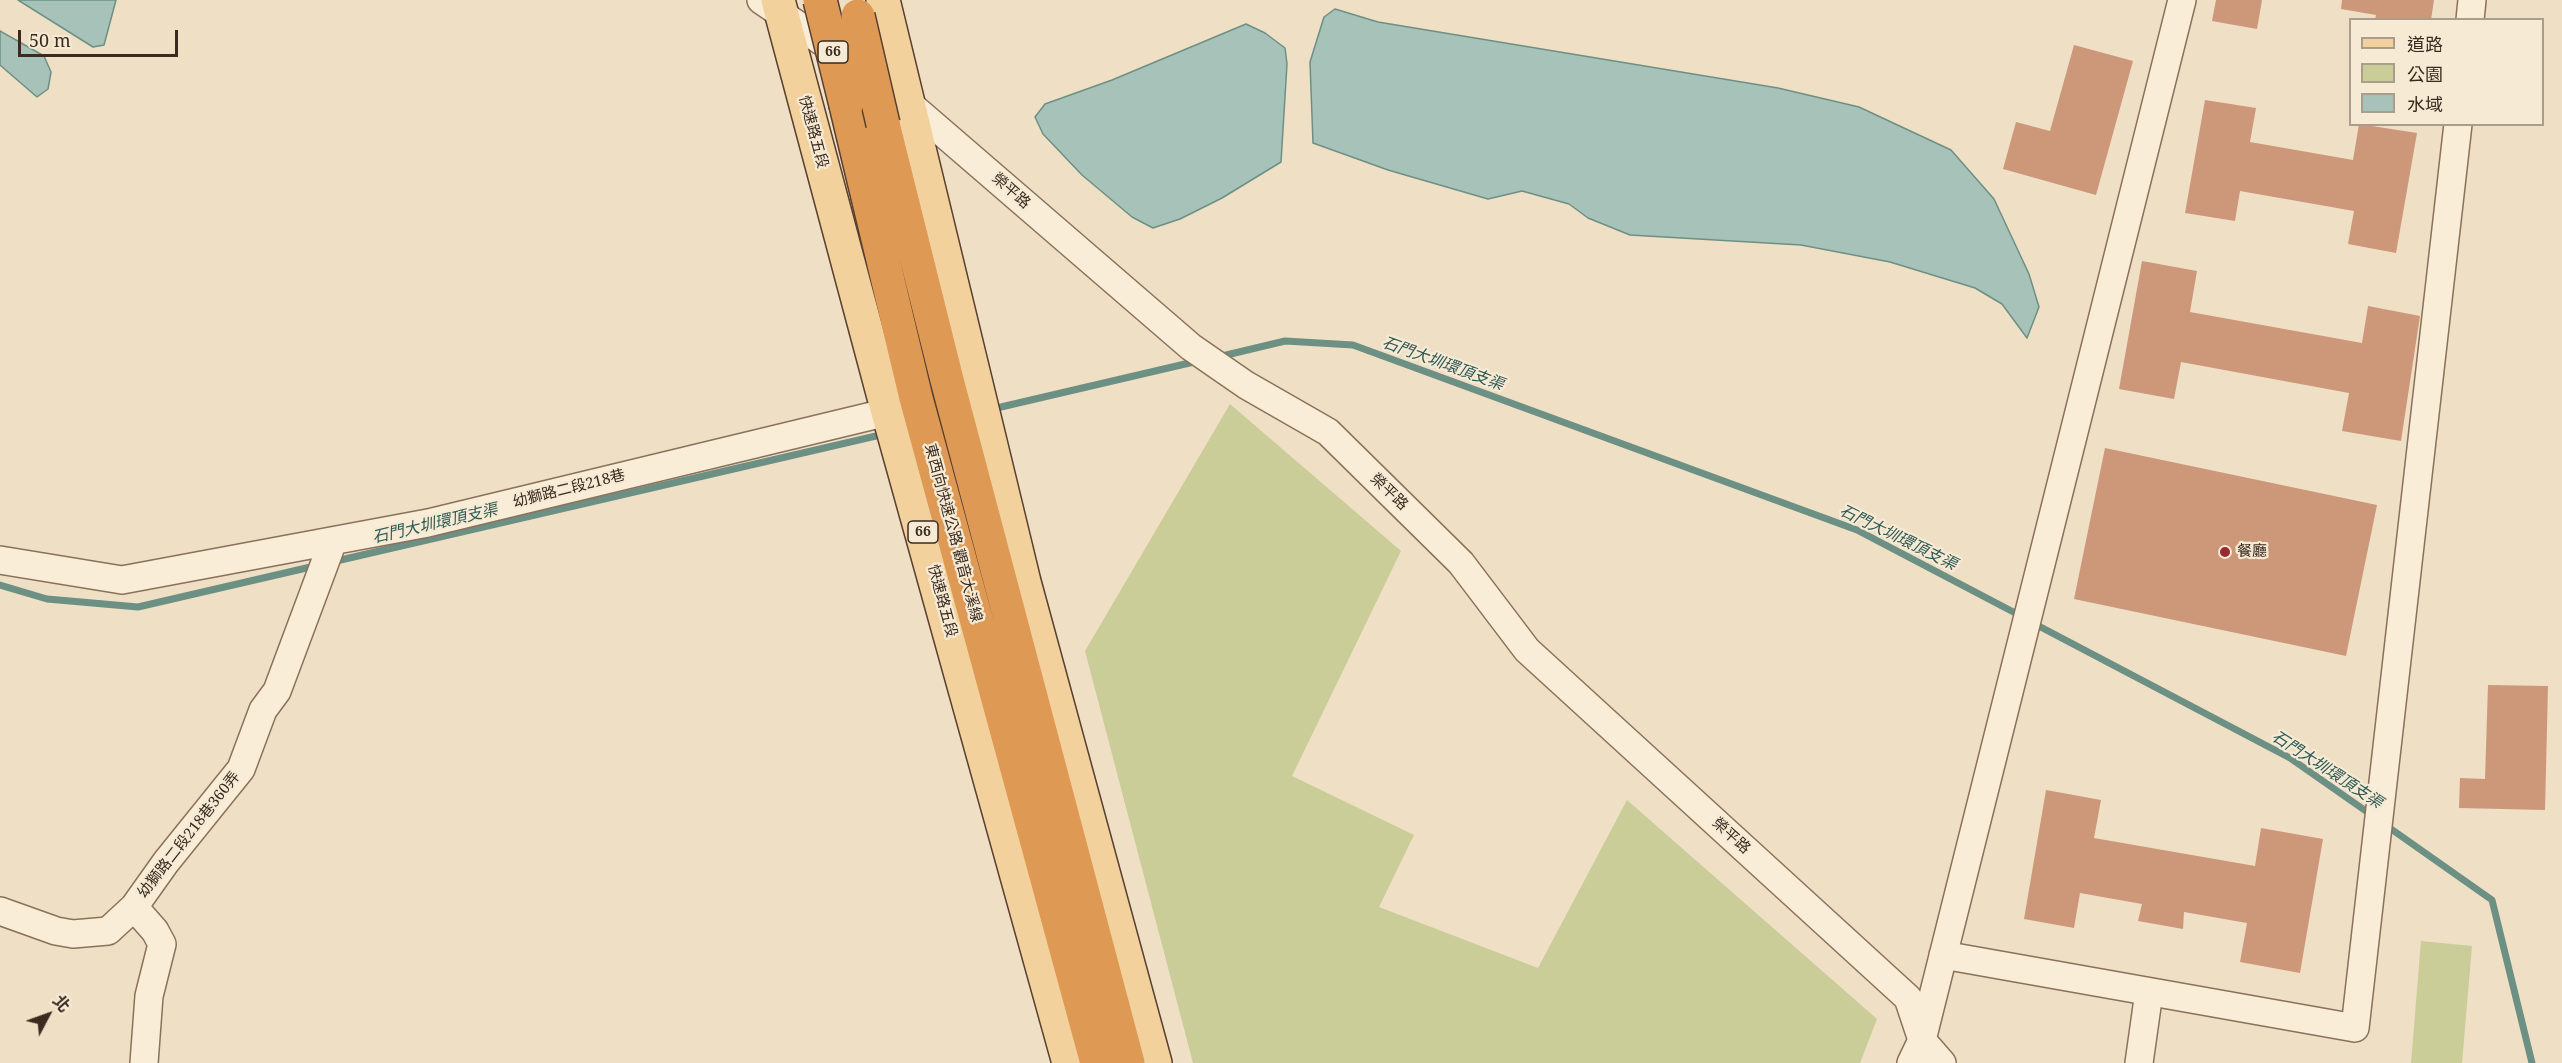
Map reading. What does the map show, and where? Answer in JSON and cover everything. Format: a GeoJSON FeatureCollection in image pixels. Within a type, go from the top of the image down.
{"type":"FeatureCollection","features":[{"type":"Feature","properties":{"kind":"highway","name":"東西向快速公路 觀音大溪線"},"geometry":{"type":"LineString","coordinates":[[820,0],[924,425],[1097,1063]]}},
{"type":"Feature","properties":{"kind":"highway","name":"66"},"geometry":{"type":"LineString","coordinates":[[854,0],[956,417],[1128,1063]]}},
{"type":"Feature","properties":{"kind":"main road"},"geometry":{"type":"LineString","coordinates":[[883,0],[1024,582],[1155,1063]]}},
{"type":"Feature","properties":{"kind":"main road","name":"快速路五段"},"geometry":{"type":"LineString","coordinates":[[773,4],[1069,1063]]}},
{"type":"Feature","properties":{"kind":"street"},"geometry":{"type":"LineString","coordinates":[[1917,1052],[2182,0]]}},
{"type":"Feature","properties":{"kind":"street"},"geometry":{"type":"LineString","coordinates":[[2470,18],[2472,0]]}},
{"type":"Feature","properties":{"kind":"street","name":"榮平路"},"geometry":{"type":"LineString","coordinates":[[773,4],[907,101],[1191,347],[1246,385],[1328,432],[1461,563],[1527,650],[1908,998],[1917,1052],[1942,1063]]}},
{"type":"Feature","properties":{"kind":"street"},"geometry":{"type":"LineString","coordinates":[[1943,955],[2355,1028],[2458,126]]}},
{"type":"Feature","properties":{"kind":"street","name":"幼獅路二段218巷"},"geometry":{"type":"LineString","coordinates":[[0,560],[122,580],[328,556],[428,523],[888,412]]}},
{"type":"Feature","properties":{"kind":"street","name":"幼獅路二段218巷360弄"},"geometry":{"type":"LineString","coordinates":[[144,1063],[149,996],[162,944],[155,931],[134,907],[166,862],[241,769],[263,710],[277,691],[328,556]]}},
{"type":"Feature","properties":{"kind":"street"},"geometry":{"type":"LineString","coordinates":[[0,911],[56,931],[73,934],[108,932],[134,907]]}},
{"type":"Feature","properties":{"kind":"street"},"geometry":{"type":"LineString","coordinates":[[2139,1063],[2149,992]]}},
{"type":"Feature","properties":{"kind":"green space"},"geometry":{"type":"Polygon","coordinates":[[[1230,404],[1401,551],[1292,776],[1414,835],[1379,907],[1538,968],[1627,800],[1877,1019],[1860,1063],[1193,1063],[1085,651],[1230,404]]]}},
{"type":"Feature","properties":{"kind":"green space"},"geometry":{"type":"Polygon","coordinates":[[[2421,941],[2472,946],[2462,1063],[2411,1063],[2421,941]]]}},
{"type":"Feature","properties":{"kind":"water"},"geometry":{"type":"Polygon","coordinates":[[[18,0],[116,0],[104,45],[93,47],[18,0]]]}},
{"type":"Feature","properties":{"kind":"water"},"geometry":{"type":"Polygon","coordinates":[[[1335,9],[1378,22],[1778,88],[1859,107],[1951,150],[1994,199],[2029,274],[2039,307],[2027,338],[2002,304],[1975,288],[1890,262],[1801,245],[1630,235],[1588,218],[1569,204],[1522,191],[1488,199],[1388,170],[1313,143],[1310,62],[1324,17],[1335,9]]]}},
{"type":"Feature","properties":{"kind":"water"},"geometry":{"type":"Polygon","coordinates":[[[1246,24],[1265,33],[1285,48],[1287,64],[1281,162],[1222,198],[1180,219],[1153,228],[1132,217],[1082,175],[1043,134],[1035,117],[1045,104],[1112,80],[1246,24]]]}},
{"type":"Feature","properties":{"kind":"water"},"geometry":{"type":"Polygon","coordinates":[[[0,31],[44,56],[51,72],[48,89],[37,97],[0,65],[0,31]]]}},
{"type":"Feature","properties":{"kind":"building"},"geometry":{"type":"Polygon","coordinates":[[[2216,0],[2262,0],[2257,29],[2212,21],[2216,0]]]}},
{"type":"Feature","properties":{"kind":"building"},"geometry":{"type":"Polygon","coordinates":[[[2342,0],[2434,0],[2431,18],[2375,18],[2376,15],[2341,9],[2342,0]]]}},
{"type":"Feature","properties":{"kind":"building"},"geometry":{"type":"Polygon","coordinates":[[[2074,45],[2133,61],[2096,195],[2003,169],[2016,122],[2050,131],[2074,45]]]}},
{"type":"Feature","properties":{"kind":"building"},"geometry":{"type":"Polygon","coordinates":[[[2205,100],[2256,108],[2250,142],[2353,160],[2359,126],[2417,133],[2396,253],[2348,244],[2354,211],[2240,191],[2235,221],[2185,213],[2205,100]]]}},
{"type":"Feature","properties":{"kind":"building"},"geometry":{"type":"Polygon","coordinates":[[[2142,261],[2197,271],[2190,312],[2362,343],[2368,306],[2420,316],[2401,441],[2342,431],[2349,393],[2181,362],[2174,399],[2119,389],[2142,261]]]}},
{"type":"Feature","properties":{"kind":"building","name":"餐廳"},"geometry":{"type":"Polygon","coordinates":[[[2105,448],[2377,505],[2346,656],[2074,599],[2105,448]]]}},
{"type":"Feature","properties":{"kind":"building"},"geometry":{"type":"Polygon","coordinates":[[[2488,685],[2548,686],[2545,810],[2459,808],[2460,778],[2485,779],[2488,685]]]}},
{"type":"Feature","properties":{"kind":"building"},"geometry":{"type":"Polygon","coordinates":[[[2046,790],[2101,800],[2094,838],[2255,866],[2261,828],[2323,839],[2300,973],[2240,962],[2247,923],[2184,912],[2183,929],[2138,921],[2142,904],[2080,893],[2074,928],[2024,919],[2046,790]]]}},
{"type":"Feature","properties":{"kind":"waterway","name":"石門大圳環頂支渠"},"geometry":{"type":"LineString","coordinates":[[1218,357],[1285,341],[1353,345],[1857,530],[2021,616]]}},
{"type":"Feature","properties":{"kind":"waterway","name":"石門大圳環頂支渠"},"geometry":{"type":"LineString","coordinates":[[1001,407],[1198,361]]}},
{"type":"Feature","properties":{"kind":"waterway","name":"石門大圳環頂支渠"},"geometry":{"type":"LineString","coordinates":[[332,562],[876,436]]}},
{"type":"Feature","properties":{"kind":"waterway","name":"石門大圳環頂支渠"},"geometry":{"type":"LineString","coordinates":[[0,585],[47,599],[138,607],[315,566]]}},
{"type":"Feature","properties":{"kind":"waterway","name":"石門大圳環頂支渠"},"geometry":{"type":"LineString","coordinates":[[2033,623],[2290,758],[2373,816]]}},
{"type":"Feature","properties":{"kind":"waterway","name":"石門大圳環頂支渠"},"geometry":{"type":"LineString","coordinates":[[2384,824],[2492,900],[2532,1063]]}},
{"type":"Feature","properties":{"kind":"place","name":"餐廳"},"geometry":{"type":"Point","coordinates":[2225,552]}}]}
